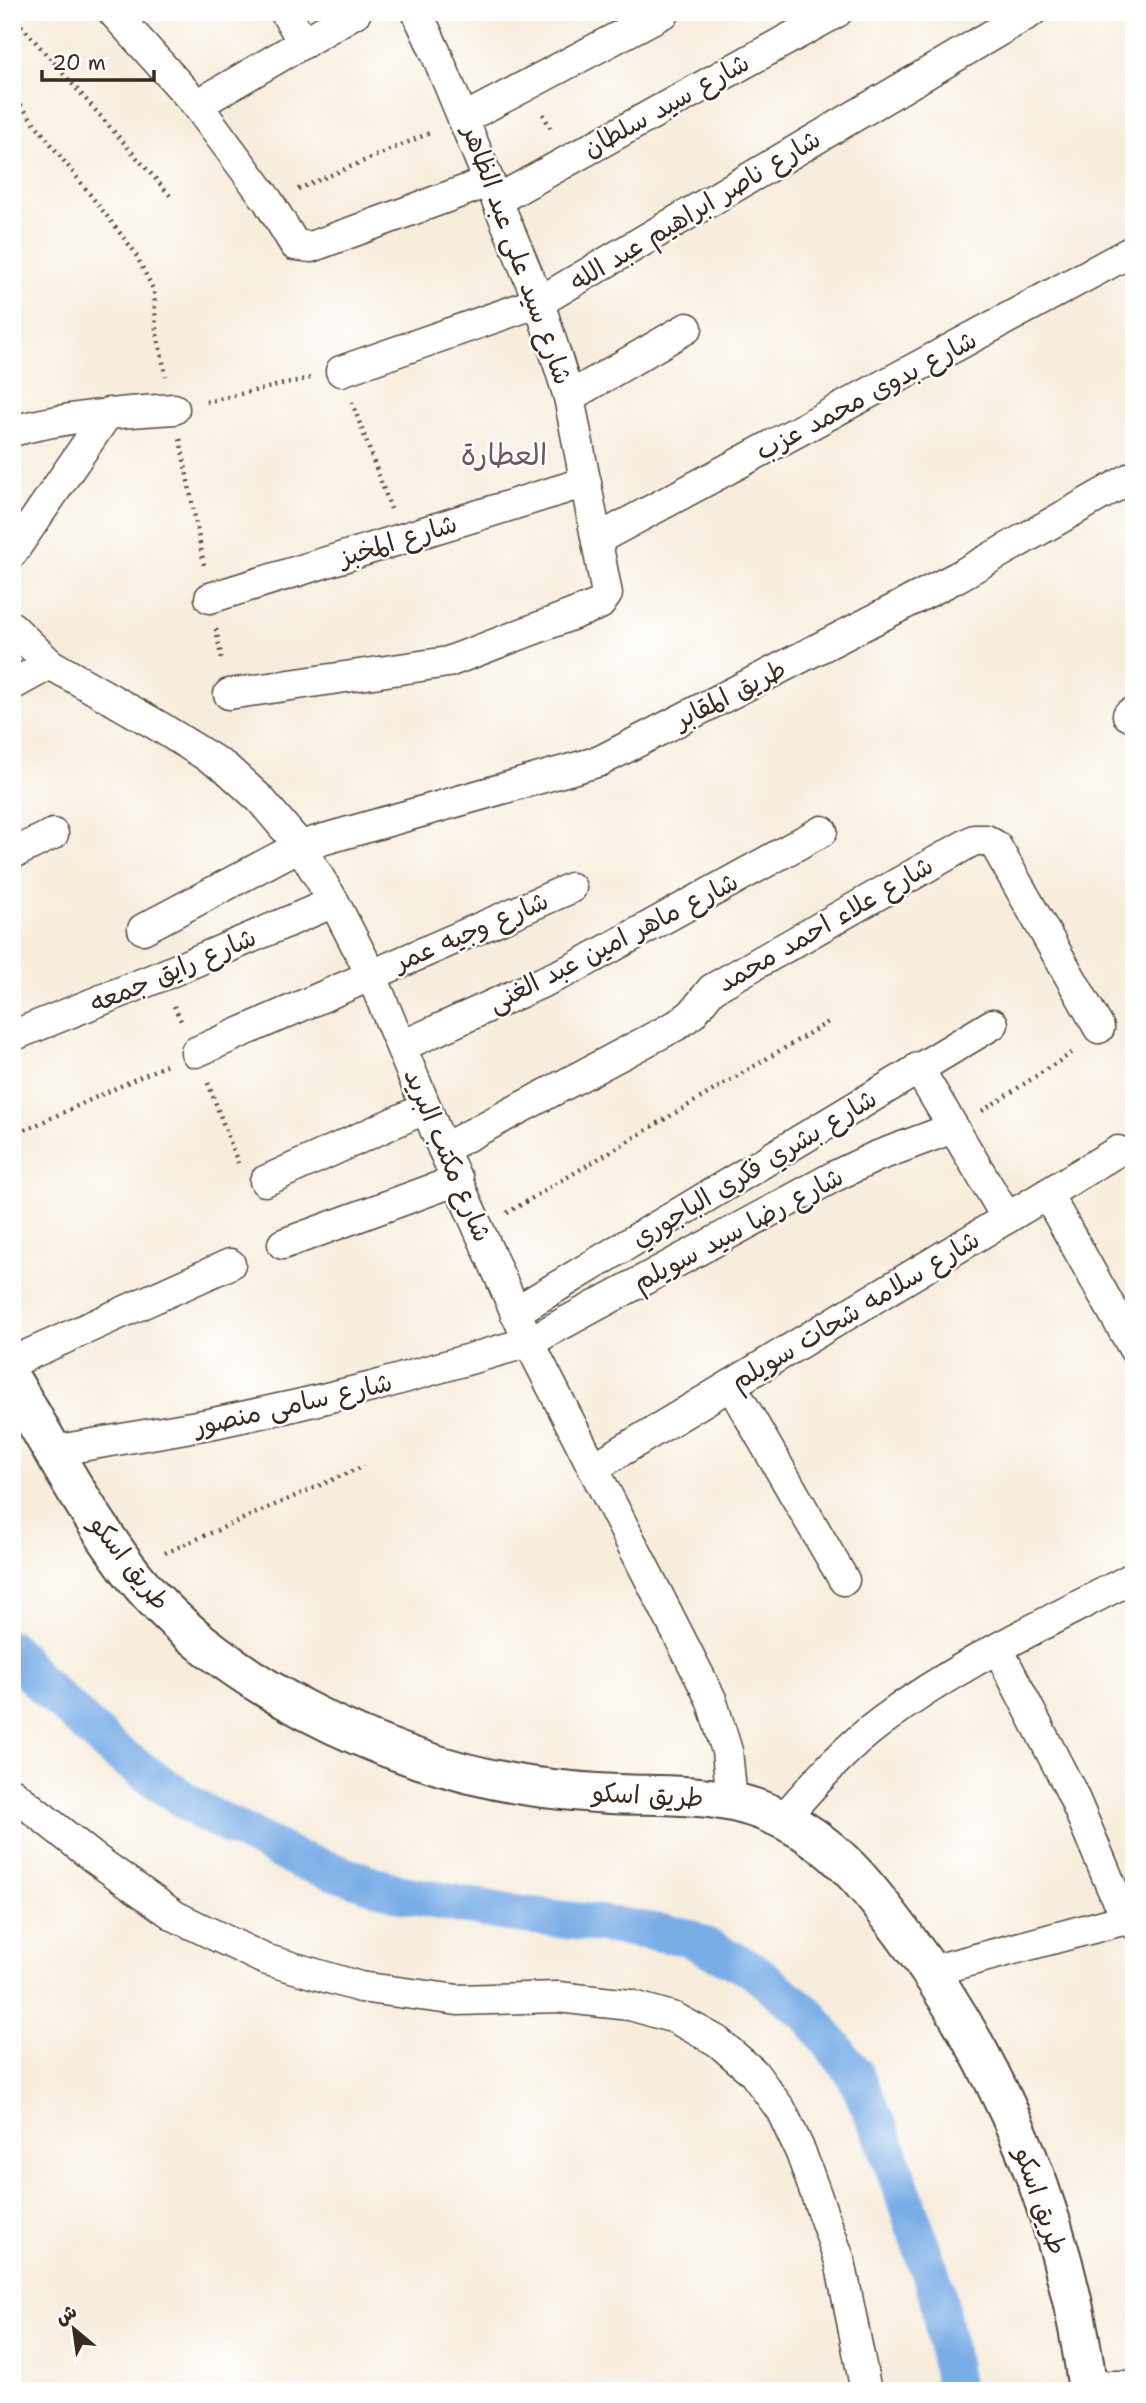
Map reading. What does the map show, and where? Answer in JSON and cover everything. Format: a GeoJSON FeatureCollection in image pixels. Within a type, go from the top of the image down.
{"type":"FeatureCollection","features":[{"type":"Feature","properties":{"kind":"street"},"geometry":{"type":"LineString","coordinates":[[113,12],[197,104],[268,201]]}},
{"type":"Feature","properties":{"kind":"street"},"geometry":{"type":"LineString","coordinates":[[285,12],[303,43]]}},
{"type":"Feature","properties":{"kind":"street"},"geometry":{"type":"LineString","coordinates":[[197,104],[356,12]]}},
{"type":"Feature","properties":{"kind":"street"},"geometry":{"type":"LineString","coordinates":[[417,12],[463,119]]}},
{"type":"Feature","properties":{"kind":"street","name":"شارع سيد سلطان"},"geometry":{"type":"LineString","coordinates":[[268,201],[289,239],[302,247],[311,247],[493,191],[568,159],[837,12]]}},
{"type":"Feature","properties":{"kind":"street","name":"شارع ناصر ابراهيم عبد الله"},"geometry":{"type":"LineString","coordinates":[[341,371],[539,302],[1031,12]]}},
{"type":"Feature","properties":{"kind":"street","name":"شارع سيد على عبد الظاهر"},"geometry":{"type":"LineString","coordinates":[[229,694],[448,662],[600,604],[606,598],[607,589],[598,539],[569,397],[539,302],[463,119],[649,16]]}},
{"type":"Feature","properties":{"kind":"street","name":"شارع بدوى محمد عزب"},"geometry":{"type":"LineString","coordinates":[[598,539],[1134,250]]}},
{"type":"Feature","properties":{"kind":"street"},"geometry":{"type":"LineString","coordinates":[[569,397],[687,328]]}},
{"type":"Feature","properties":{"kind":"street"},"geometry":{"type":"LineString","coordinates":[[12,431],[108,413],[174,409]]}},
{"type":"Feature","properties":{"kind":"street"},"geometry":{"type":"LineString","coordinates":[[12,553],[108,413]]}},
{"type":"Feature","properties":{"kind":"street","name":"طريق المقابر"},"geometry":{"type":"LineString","coordinates":[[143,929],[300,846],[600,761],[957,577],[1134,476]]}},
{"type":"Feature","properties":{"kind":"street","name":"شارع المخبز"},"geometry":{"type":"LineString","coordinates":[[210,598],[586,482]]}},
{"type":"Feature","properties":{"kind":"street","name":"شارع مكتب البريد"},"geometry":{"type":"LineString","coordinates":[[12,627],[50,664],[226,768],[260,799],[300,846],[334,902],[371,974],[443,1149],[529,1342],[711,1699],[727,1751],[732,1801]]}},
{"type":"Feature","properties":{"kind":"street"},"geometry":{"type":"LineString","coordinates":[[12,685],[50,664]]}},
{"type":"Feature","properties":{"kind":"street","name":"شارع ماهر امين عبد الغنى"},"geometry":{"type":"LineString","coordinates":[[402,1046],[574,968],[822,831]]}},
{"type":"Feature","properties":{"kind":"street"},"geometry":{"type":"LineString","coordinates":[[12,854],[53,834]]}},
{"type":"Feature","properties":{"kind":"street","name":"شارع علاء احمد محمد"},"geometry":{"type":"LineString","coordinates":[[443,1149],[677,1025],[692,1014],[712,989],[974,840],[986,840],[996,846],[1099,1028]]}},
{"type":"Feature","properties":{"kind":"street","name":"شارع وجيه عمر"},"geometry":{"type":"LineString","coordinates":[[196,1052],[571,888]]}},
{"type":"Feature","properties":{"kind":"street","name":"شارع رايق جمعه"},"geometry":{"type":"LineString","coordinates":[[12,1036],[334,902]]}},
{"type":"Feature","properties":{"kind":"street","name":"شارع بشري فكرى الباجوري"},"geometry":{"type":"LineString","coordinates":[[515,1312],[993,1024]]}},
{"type":"Feature","properties":{"kind":"street"},"geometry":{"type":"LineString","coordinates":[[918,1068],[1007,1218]]}},
{"type":"Feature","properties":{"kind":"street"},"geometry":{"type":"LineString","coordinates":[[265,1181],[426,1108]]}},
{"type":"Feature","properties":{"kind":"street","name":"شارع رضا سيد سويلم"},"geometry":{"type":"LineString","coordinates":[[529,1342],[835,1176],[875,1157],[953,1128]]}},
{"type":"Feature","properties":{"kind":"street","name":"شارع سلامه شحات سويلم"},"geometry":{"type":"LineString","coordinates":[[593,1468],[1118,1151]]}},
{"type":"Feature","properties":{"kind":"street"},"geometry":{"type":"LineString","coordinates":[[283,1244],[458,1180]]}},
{"type":"Feature","properties":{"kind":"street"},"geometry":{"type":"LineString","coordinates":[[1047,1194],[1134,1349]]}},
{"type":"Feature","properties":{"kind":"street"},"geometry":{"type":"LineString","coordinates":[[12,1362],[230,1264]]}},
{"type":"Feature","properties":{"kind":"street","name":"شارع سامى منصور"},"geometry":{"type":"LineString","coordinates":[[53,1451],[214,1423],[293,1406],[372,1387],[529,1342]]}},
{"type":"Feature","properties":{"kind":"street","name":"طريق اسكو"},"geometry":{"type":"LineString","coordinates":[[12,1381],[89,1511],[129,1569],[179,1624],[239,1670],[304,1710],[374,1743],[447,1767],[521,1785],[597,1793],[674,1794],[732,1801],[783,1819],[817,1838],[847,1863],[931,1970],[977,2047],[1016,2128],[1044,2200],[1072,2298],[1088,2388]]}},
{"type":"Feature","properties":{"kind":"street"},"geometry":{"type":"LineString","coordinates":[[731,1385],[844,1580]]}},
{"type":"Feature","properties":{"kind":"street"},"geometry":{"type":"LineString","coordinates":[[783,1819],[829,1767],[881,1721],[938,1683],[1134,1577]]}},
{"type":"Feature","properties":{"kind":"street"},"geometry":{"type":"LineString","coordinates":[[931,1970],[1132,1921],[1115,1895],[1072,1793],[998,1649]]}},
{"type":"Feature","properties":{"kind":"street"},"geometry":{"type":"LineString","coordinates":[[12,1793],[94,1858],[175,1916],[264,1959],[360,1987],[458,2000],[558,1997],[630,2005],[675,2018],[717,2041],[753,2072],[774,2100],[800,2153],[840,2262],[866,2391]]}},
{"type":"Feature","properties":{"kind":"street"},"geometry":{"type":"LineString","coordinates":[[1088,2388],[1134,2386]]}},
{"type":"Feature","properties":{"kind":"path"},"geometry":{"type":"LineString","coordinates":[[12,15],[173,199]]}},
{"type":"Feature","properties":{"kind":"path"},"geometry":{"type":"LineString","coordinates":[[528,85],[568,159]]}},
{"type":"Feature","properties":{"kind":"path"},"geometry":{"type":"LineString","coordinates":[[12,94],[134,251],[154,290],[156,330],[174,409],[229,694]]}},
{"type":"Feature","properties":{"kind":"path"},"geometry":{"type":"LineString","coordinates":[[268,201],[463,119]]}},
{"type":"Feature","properties":{"kind":"path"},"geometry":{"type":"LineString","coordinates":[[174,409],[341,371],[402,539]]}},
{"type":"Feature","properties":{"kind":"path"},"geometry":{"type":"LineString","coordinates":[[161,976],[196,1052],[242,1173],[248,1182],[265,1181]]}},
{"type":"Feature","properties":{"kind":"path"},"geometry":{"type":"LineString","coordinates":[[479,1229],[830,1021]]}},
{"type":"Feature","properties":{"kind":"path"},"geometry":{"type":"LineString","coordinates":[[953,1128],[1095,1040],[1099,1028]]}},
{"type":"Feature","properties":{"kind":"path"},"geometry":{"type":"LineString","coordinates":[[12,1136],[196,1052]]}},
{"type":"Feature","properties":{"kind":"path"},"geometry":{"type":"LineString","coordinates":[[129,1569],[364,1466]]}},
{"type":"Feature","properties":{"kind":"waterway"},"geometry":{"type":"LineString","coordinates":[[12,1650],[34,1677],[114,1751],[202,1812],[299,1860],[401,1894],[508,1913],[687,1937],[753,1970],[809,2015],[854,2073],[884,2139],[937,2292],[955,2391]]}},
{"type":"Feature","properties":{"kind":"district","name":"العطارة"},"geometry":{"type":"Point","coordinates":[504,455]}}]}
